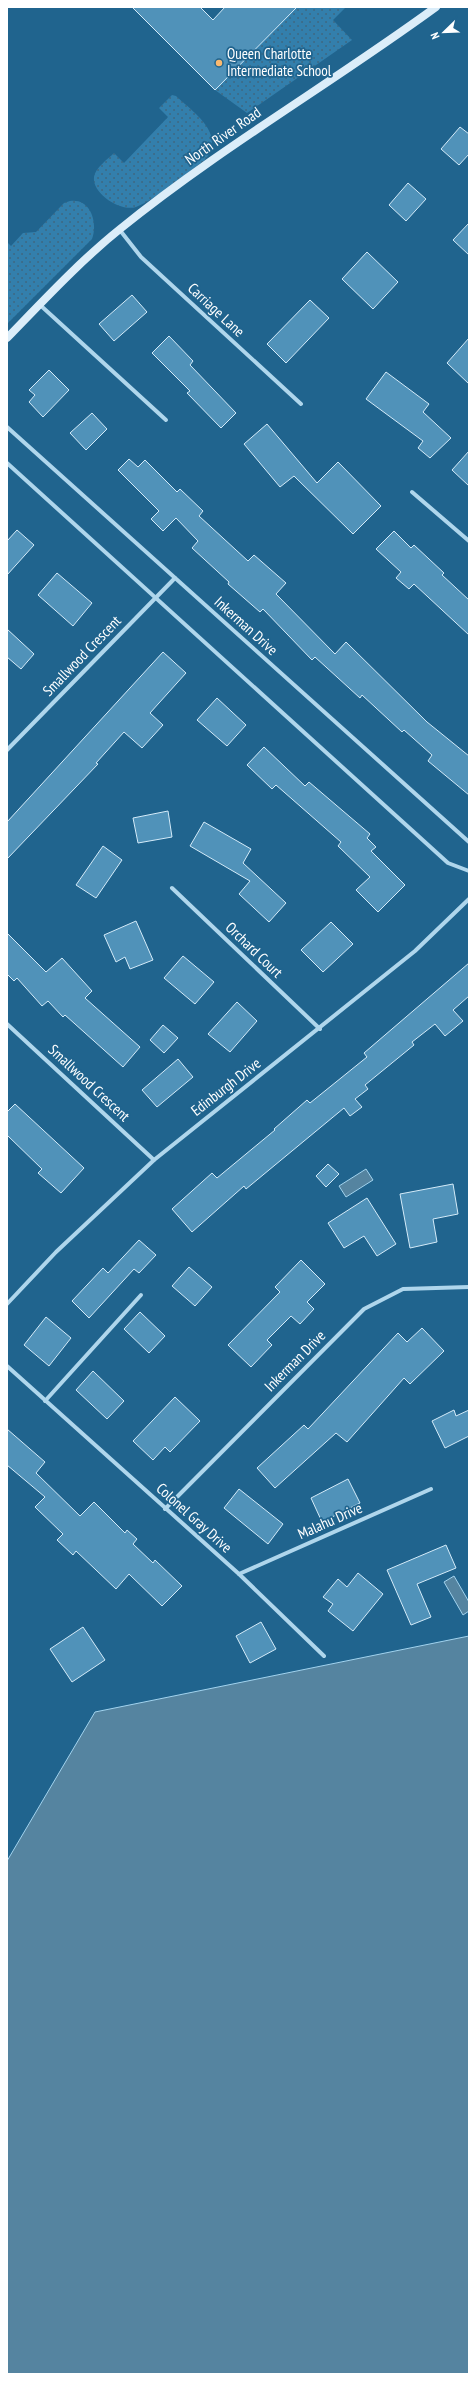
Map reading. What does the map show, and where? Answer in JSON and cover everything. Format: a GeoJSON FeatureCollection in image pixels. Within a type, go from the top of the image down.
{"type":"FeatureCollection","features":[{"type":"Feature","properties":{"kind":"main road","name":"North River Road"},"geometry":{"type":"LineString","coordinates":[[7,338],[39,304],[119,230],[229,148],[382,47],[436,7]]}},
{"type":"Feature","properties":{"kind":"street","name":"Carriage Lane"},"geometry":{"type":"LineString","coordinates":[[119,230],[140,257],[301,404]]}},
{"type":"Feature","properties":{"kind":"street"},"geometry":{"type":"LineString","coordinates":[[39,304],[166,420]]}},
{"type":"Feature","properties":{"kind":"street","name":"Inkerman Drive"},"geometry":{"type":"LineString","coordinates":[[7,428],[469,842]]}},
{"type":"Feature","properties":{"kind":"street"},"geometry":{"type":"LineString","coordinates":[[7,463],[448,863],[469,871]]}},
{"type":"Feature","properties":{"kind":"street"},"geometry":{"type":"LineString","coordinates":[[412,492],[469,541]]}},
{"type":"Feature","properties":{"kind":"street","name":"Smallwood Crescent"},"geometry":{"type":"LineString","coordinates":[[7,750],[175,578]]}},
{"type":"Feature","properties":{"kind":"street","name":"Orchard Court"},"geometry":{"type":"LineString","coordinates":[[172,888],[320,1029]]}},
{"type":"Feature","properties":{"kind":"street","name":"Edinburgh Drive"},"geometry":{"type":"LineString","coordinates":[[7,1304],[56,1252],[154,1160],[320,1029],[415,951],[469,899]]}},
{"type":"Feature","properties":{"kind":"street","name":"Smallwood Crescent"},"geometry":{"type":"LineString","coordinates":[[7,1024],[154,1160]]}},
{"type":"Feature","properties":{"kind":"street","name":"Inkerman Drive"},"geometry":{"type":"LineString","coordinates":[[165,1509],[364,1309],[403,1289],[469,1287]]}},
{"type":"Feature","properties":{"kind":"street"},"geometry":{"type":"LineString","coordinates":[[46,1401],[141,1295]]}},
{"type":"Feature","properties":{"kind":"street","name":"Colonel Gray Drive"},"geometry":{"type":"LineString","coordinates":[[7,1366],[239,1574],[324,1656]]}},
{"type":"Feature","properties":{"kind":"street","name":"Malahu Drive"},"geometry":{"type":"LineString","coordinates":[[239,1574],[431,1489]]}},
{"type":"Feature","properties":{"kind":"shaded area"},"geometry":{"type":"Polygon","coordinates":[[[297,7],[346,7],[333,20],[352,40],[247,113],[215,90],[297,7]]]}},
{"type":"Feature","properties":{"kind":"shaded area"},"geometry":{"type":"Polygon","coordinates":[[[172,95],[176,96],[205,124],[212,141],[211,150],[205,160],[143,204],[130,208],[116,204],[102,195],[98,190],[94,177],[97,170],[114,153],[124,163],[168,117],[159,108],[172,95]]]}},
{"type":"Feature","properties":{"kind":"shaded area"},"geometry":{"type":"Polygon","coordinates":[[[70,201],[83,203],[88,207],[94,226],[92,239],[7,324],[7,242],[11,246],[23,233],[36,232],[64,203],[70,201]]]}},
{"type":"Feature","properties":{"kind":"shaded area"},"geometry":{"type":"Polygon","coordinates":[[[366,1169],[373,1180],[346,1197],[339,1186],[366,1169]]]}},
{"type":"Feature","properties":{"kind":"shaded area"},"geometry":{"type":"Polygon","coordinates":[[[454,1576],[469,1602],[469,1611],[463,1615],[444,1582],[454,1576]]]}},
{"type":"Feature","properties":{"kind":"shaded area"},"geometry":{"type":"Polygon","coordinates":[[[469,1636],[469,2374],[7,2374],[7,1861],[95,1712],[469,1636]]]}},
{"type":"Feature","properties":{"kind":"building"},"geometry":{"type":"Polygon","coordinates":[[[132,7],[200,7],[213,20],[225,7],[297,7],[215,90],[132,7]]]}},
{"type":"Feature","properties":{"kind":"building"},"geometry":{"type":"Polygon","coordinates":[[[460,127],[469,134],[469,154],[459,165],[441,149],[460,127]]]}},
{"type":"Feature","properties":{"kind":"building"},"geometry":{"type":"Polygon","coordinates":[[[408,183],[426,199],[406,221],[389,205],[408,183]]]}},
{"type":"Feature","properties":{"kind":"building"},"geometry":{"type":"Polygon","coordinates":[[[469,223],[469,255],[453,240],[469,223]]]}},
{"type":"Feature","properties":{"kind":"building"},"geometry":{"type":"Polygon","coordinates":[[[367,252],[398,282],[373,309],[342,279],[367,252]]]}},
{"type":"Feature","properties":{"kind":"building"},"geometry":{"type":"Polygon","coordinates":[[[132,295],[147,312],[114,341],[99,324],[132,295]]]}},
{"type":"Feature","properties":{"kind":"building"},"geometry":{"type":"Polygon","coordinates":[[[310,300],[329,318],[286,363],[267,344],[310,300]]]}},
{"type":"Feature","properties":{"kind":"building"},"geometry":{"type":"Polygon","coordinates":[[[169,336],[193,361],[190,365],[236,413],[221,428],[187,393],[190,391],[152,353],[169,336]]]}},
{"type":"Feature","properties":{"kind":"building"},"geometry":{"type":"Polygon","coordinates":[[[469,338],[469,384],[447,363],[469,338]]]}},
{"type":"Feature","properties":{"kind":"building"},"geometry":{"type":"Polygon","coordinates":[[[49,370],[69,390],[43,417],[29,402],[35,395],[29,390],[49,370]]]}},
{"type":"Feature","properties":{"kind":"building"},"geometry":{"type":"Polygon","coordinates":[[[386,372],[429,404],[423,412],[451,438],[430,458],[418,448],[423,441],[366,399],[386,372]]]}},
{"type":"Feature","properties":{"kind":"building"},"geometry":{"type":"Polygon","coordinates":[[[92,413],[107,429],[86,450],[70,433],[92,413]]]}},
{"type":"Feature","properties":{"kind":"building"},"geometry":{"type":"Polygon","coordinates":[[[267,424],[317,483],[338,462],[381,506],[353,534],[294,476],[280,487],[244,444],[267,424]]]}},
{"type":"Feature","properties":{"kind":"building"},"geometry":{"type":"Polygon","coordinates":[[[469,451],[469,486],[452,470],[469,451]]]}},
{"type":"Feature","properties":{"kind":"building"},"geometry":{"type":"Polygon","coordinates":[[[129,459],[138,467],[145,460],[177,492],[180,489],[203,511],[199,516],[248,561],[254,555],[286,583],[276,594],[335,654],[346,642],[427,722],[469,756],[469,795],[428,761],[432,755],[404,730],[402,732],[362,695],[360,698],[315,657],[312,660],[263,609],[260,612],[228,584],[229,582],[192,548],[198,541],[176,518],[163,531],[151,519],[159,511],[118,470],[129,459]]]}},
{"type":"Feature","properties":{"kind":"building"},"geometry":{"type":"Polygon","coordinates":[[[17,530],[34,545],[7,575],[7,541],[17,530]]]}},
{"type":"Feature","properties":{"kind":"building"},"geometry":{"type":"Polygon","coordinates":[[[394,531],[411,548],[414,545],[444,573],[442,575],[469,600],[469,635],[414,584],[409,589],[396,578],[401,572],[376,549],[394,531]]]}},
{"type":"Feature","properties":{"kind":"building"},"geometry":{"type":"Polygon","coordinates":[[[57,573],[92,603],[73,626],[38,595],[57,573]]]}},
{"type":"Feature","properties":{"kind":"building"},"geometry":{"type":"Polygon","coordinates":[[[7,629],[34,654],[21,669],[7,657],[7,629]]]}},
{"type":"Feature","properties":{"kind":"building"},"geometry":{"type":"Polygon","coordinates":[[[163,652],[186,673],[150,713],[163,725],[142,748],[124,732],[96,763],[98,764],[7,859],[7,822],[163,652]]]}},
{"type":"Feature","properties":{"kind":"building"},"geometry":{"type":"Polygon","coordinates":[[[217,698],[246,725],[227,746],[197,720],[217,698]]]}},
{"type":"Feature","properties":{"kind":"building"},"geometry":{"type":"Polygon","coordinates":[[[264,747],[305,786],[309,782],[370,834],[367,838],[376,847],[371,851],[405,885],[378,912],[356,890],[370,877],[338,846],[341,842],[276,785],[272,789],[247,765],[264,747]]]}},
{"type":"Feature","properties":{"kind":"building"},"geometry":{"type":"Polygon","coordinates":[[[168,811],[172,837],[138,843],[133,818],[168,811]]]}},
{"type":"Feature","properties":{"kind":"building"},"geometry":{"type":"Polygon","coordinates":[[[204,822],[251,849],[243,863],[286,903],[269,922],[239,894],[250,881],[190,846],[204,822]]]}},
{"type":"Feature","properties":{"kind":"building"},"geometry":{"type":"Polygon","coordinates":[[[103,846],[122,860],[96,898],[76,885],[103,846]]]}},
{"type":"Feature","properties":{"kind":"building"},"geometry":{"type":"Polygon","coordinates":[[[136,921],[153,960],[130,969],[125,957],[116,962],[104,935],[136,921]]]}},
{"type":"Feature","properties":{"kind":"building"},"geometry":{"type":"Polygon","coordinates":[[[331,922],[353,944],[323,972],[301,950],[331,922]]]}},
{"type":"Feature","properties":{"kind":"building"},"geometry":{"type":"Polygon","coordinates":[[[7,933],[46,972],[62,958],[92,991],[85,998],[140,1047],[123,1067],[65,1015],[63,1017],[48,1001],[42,1006],[17,978],[14,981],[7,974],[7,933]]]}},
{"type":"Feature","properties":{"kind":"building"},"geometry":{"type":"Polygon","coordinates":[[[183,956],[214,982],[195,1004],[164,978],[183,956]]]}},
{"type":"Feature","properties":{"kind":"building"},"geometry":{"type":"Polygon","coordinates":[[[469,963],[469,996],[453,1010],[463,1021],[445,1036],[435,1024],[412,1042],[414,1045],[365,1085],[368,1089],[355,1099],[362,1107],[350,1116],[344,1108],[246,1189],[244,1186],[192,1232],[172,1209],[212,1173],[217,1178],[275,1130],[274,1129],[307,1100],[310,1103],[367,1057],[364,1053],[469,963]]]}},
{"type":"Feature","properties":{"kind":"building"},"geometry":{"type":"Polygon","coordinates":[[[237,1002],[257,1021],[230,1052],[208,1034],[237,1002]]]}},
{"type":"Feature","properties":{"kind":"building"},"geometry":{"type":"Polygon","coordinates":[[[163,1025],[178,1038],[164,1053],[150,1040],[163,1025]]]}},
{"type":"Feature","properties":{"kind":"building"},"geometry":{"type":"Polygon","coordinates":[[[178,1059],[193,1077],[157,1107],[142,1090],[178,1059]]]}},
{"type":"Feature","properties":{"kind":"building"},"geometry":{"type":"Polygon","coordinates":[[[15,1104],[84,1168],[61,1193],[38,1173],[42,1169],[7,1135],[7,1112],[15,1104]]]}},
{"type":"Feature","properties":{"kind":"building"},"geometry":{"type":"Polygon","coordinates":[[[328,1164],[339,1174],[326,1187],[316,1176],[328,1164]]]}},
{"type":"Feature","properties":{"kind":"building"},"geometry":{"type":"Polygon","coordinates":[[[453,1184],[458,1214],[433,1219],[437,1242],[410,1248],[400,1194],[453,1184]]]}},
{"type":"Feature","properties":{"kind":"building"},"geometry":{"type":"Polygon","coordinates":[[[367,1198],[396,1244],[377,1256],[364,1236],[344,1248],[328,1223],[367,1198]]]}},
{"type":"Feature","properties":{"kind":"building"},"geometry":{"type":"Polygon","coordinates":[[[139,1240],[156,1255],[139,1273],[134,1269],[89,1318],[72,1301],[103,1268],[108,1273],[139,1240]]]}},
{"type":"Feature","properties":{"kind":"building"},"geometry":{"type":"Polygon","coordinates":[[[301,1260],[325,1284],[307,1302],[314,1309],[300,1324],[291,1316],[267,1340],[272,1345],[251,1367],[228,1345],[280,1292],[275,1287],[301,1260]]]}},
{"type":"Feature","properties":{"kind":"building"},"geometry":{"type":"Polygon","coordinates":[[[189,1267],[212,1287],[195,1306],[172,1286],[189,1267]]]}},
{"type":"Feature","properties":{"kind":"building"},"geometry":{"type":"Polygon","coordinates":[[[140,1312],[165,1336],[149,1353],[124,1329],[140,1312]]]}},
{"type":"Feature","properties":{"kind":"building"},"geometry":{"type":"Polygon","coordinates":[[[46,1317],[71,1338],[49,1366],[24,1345],[46,1317]]]}},
{"type":"Feature","properties":{"kind":"building"},"geometry":{"type":"Polygon","coordinates":[[[422,1328],[444,1351],[410,1384],[404,1378],[347,1442],[336,1433],[275,1488],[257,1468],[304,1425],[308,1429],[398,1333],[407,1342],[422,1328]]]}},
{"type":"Feature","properties":{"kind":"building"},"geometry":{"type":"Polygon","coordinates":[[[93,1371],[124,1401],[107,1419],[76,1390],[93,1371]]]}},
{"type":"Feature","properties":{"kind":"building"},"geometry":{"type":"Polygon","coordinates":[[[175,1397],[200,1421],[170,1452],[165,1447],[153,1460],[133,1441],[175,1397]]]}},
{"type":"Feature","properties":{"kind":"building"},"geometry":{"type":"Polygon","coordinates":[[[454,1410],[456,1416],[469,1410],[469,1436],[445,1448],[432,1421],[454,1410]]]}},
{"type":"Feature","properties":{"kind":"building"},"geometry":{"type":"Polygon","coordinates":[[[7,1429],[45,1462],[36,1473],[80,1516],[94,1502],[125,1533],[127,1530],[137,1539],[133,1544],[153,1563],[155,1560],[182,1586],[162,1606],[129,1574],[116,1589],[76,1551],[73,1555],[57,1540],[63,1534],[35,1507],[45,1497],[7,1465],[7,1429]]]}},
{"type":"Feature","properties":{"kind":"building"},"geometry":{"type":"Polygon","coordinates":[[[348,1479],[360,1503],[322,1522],[311,1498],[348,1479]]]}},
{"type":"Feature","properties":{"kind":"building"},"geometry":{"type":"Polygon","coordinates":[[[239,1489],[283,1524],[268,1544],[224,1508],[239,1489]]]}},
{"type":"Feature","properties":{"kind":"building"},"geometry":{"type":"Polygon","coordinates":[[[446,1545],[456,1568],[417,1584],[431,1617],[411,1625],[387,1570],[446,1545]]]}},
{"type":"Feature","properties":{"kind":"building"},"geometry":{"type":"Polygon","coordinates":[[[358,1573],[383,1594],[353,1631],[328,1611],[333,1604],[323,1597],[338,1579],[347,1587],[358,1573]]]}},
{"type":"Feature","properties":{"kind":"building"},"geometry":{"type":"Polygon","coordinates":[[[261,1622],[276,1649],[250,1663],[236,1636],[261,1622]]]}},
{"type":"Feature","properties":{"kind":"building"},"geometry":{"type":"Polygon","coordinates":[[[83,1627],[105,1660],[72,1682],[50,1649],[83,1627]]]}},
{"type":"Feature","properties":{"kind":"place","name":"Queen Charlotte Intermediate School"},"geometry":{"type":"Point","coordinates":[219,63]}}]}
